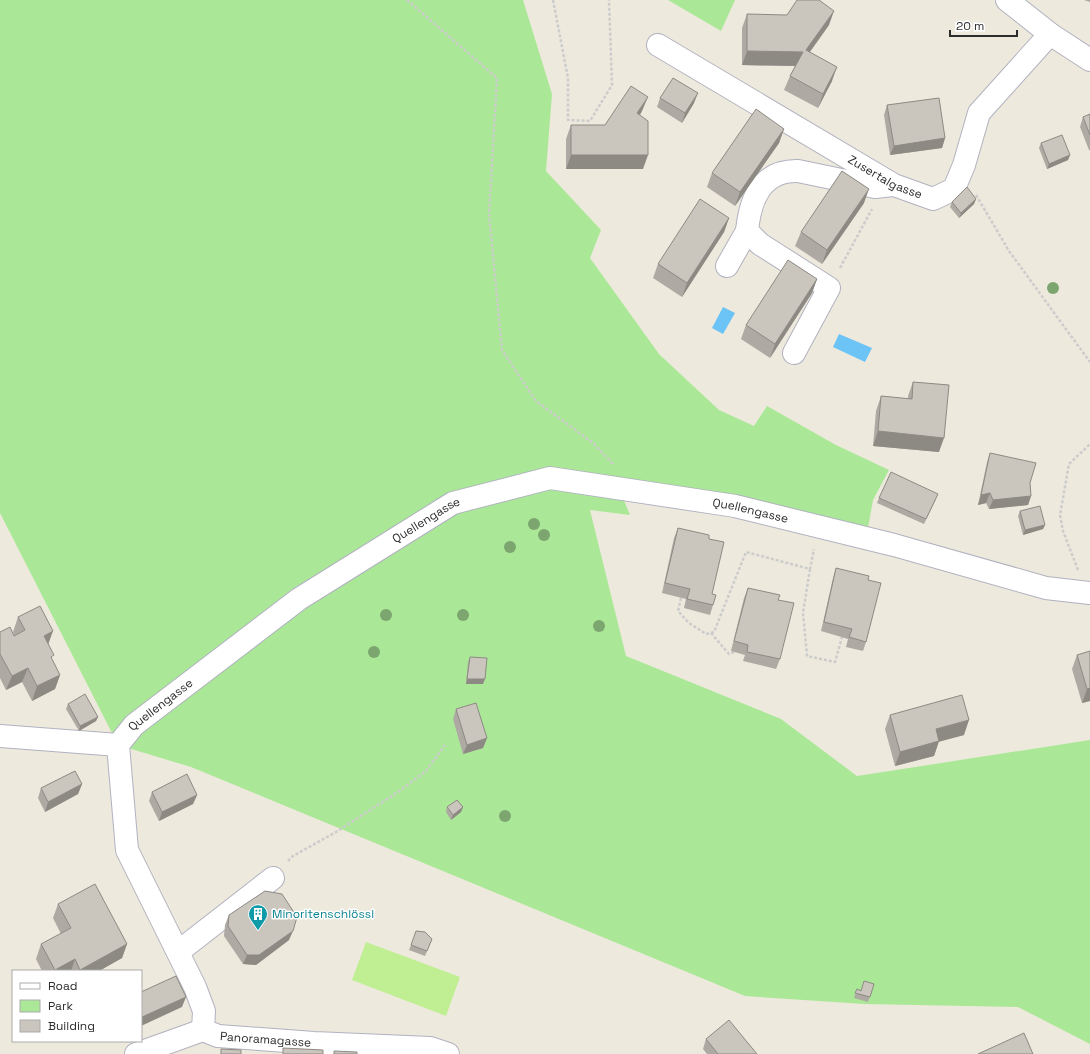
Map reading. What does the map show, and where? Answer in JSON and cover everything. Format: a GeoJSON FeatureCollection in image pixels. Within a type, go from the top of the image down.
{"type":"FeatureCollection","features":[{"type":"Feature","properties":{"kind":"street"},"geometry":{"type":"LineString","coordinates":[[1007,0],[1050,34],[1090,60]]}},
{"type":"Feature","properties":{"kind":"street","name":"Zusertalgasse"},"geometry":{"type":"LineString","coordinates":[[658,44],[889,186],[933,199],[954,189],[964,165],[979,113],[1050,34]]}},
{"type":"Feature","properties":{"kind":"street"},"geometry":{"type":"LineString","coordinates":[[727,266],[747,231],[749,212],[753,199],[766,182],[777,174],[789,170],[875,187],[889,186]]}},
{"type":"Feature","properties":{"kind":"street"},"geometry":{"type":"LineString","coordinates":[[747,231],[760,244],[829,288],[794,353]]}},
{"type":"Feature","properties":{"kind":"street","name":"Quellengasse"},"geometry":{"type":"LineString","coordinates":[[118,745],[134,725],[299,599],[453,503],[550,478],[735,506],[894,545],[1046,588],[1085,585]]}},
{"type":"Feature","properties":{"kind":"street"},"geometry":{"type":"LineString","coordinates":[[0,736],[118,745],[127,850],[195,987],[204,1011],[203,1030],[136,1054]]}},
{"type":"Feature","properties":{"kind":"street"},"geometry":{"type":"LineString","coordinates":[[178,952],[273,878]]}},
{"type":"Feature","properties":{"kind":"street","name":"Panoramagasse"},"geometry":{"type":"LineString","coordinates":[[203,1030],[218,1036],[314,1043],[430,1048],[448,1054]]}},
{"type":"Feature","properties":{"kind":"path"},"geometry":{"type":"LineString","coordinates":[[407,0],[497,78],[489,214],[502,350],[536,401],[593,443],[616,467],[620,480],[619,488]]}},
{"type":"Feature","properties":{"kind":"path"},"geometry":{"type":"LineString","coordinates":[[553,0],[568,78],[568,120],[590,121],[612,85],[609,0]]}},
{"type":"Feature","properties":{"kind":"path"},"geometry":{"type":"LineString","coordinates":[[964,165],[979,203],[1009,251],[1090,362]]}},
{"type":"Feature","properties":{"kind":"path"},"geometry":{"type":"LineString","coordinates":[[829,288],[889,186]]}},
{"type":"Feature","properties":{"kind":"path"},"geometry":{"type":"LineString","coordinates":[[1085,585],[1063,531],[1060,515],[1069,464],[1090,444]]}},
{"type":"Feature","properties":{"kind":"path"},"geometry":{"type":"LineString","coordinates":[[815,547],[803,613],[807,656],[835,662],[842,637]]}},
{"type":"Feature","properties":{"kind":"path"},"geometry":{"type":"LineString","coordinates":[[681,598],[678,611],[689,623],[706,634],[711,633],[714,632],[746,552],[810,569]]}},
{"type":"Feature","properties":{"kind":"path"},"geometry":{"type":"LineString","coordinates":[[711,633],[729,654],[734,652]]}},
{"type":"Feature","properties":{"kind":"path"},"geometry":{"type":"LineString","coordinates":[[273,878],[293,856],[336,832],[415,780],[426,771],[445,745]]}},
{"type":"Feature","properties":{"kind":"green space"},"geometry":{"type":"Polygon","coordinates":[[[0,0],[523,0],[552,94],[546,171],[601,230],[590,258],[659,354],[719,410],[754,426],[767,406],[836,445],[889,470],[873,500],[867,534],[620,480],[449,495],[291,590],[112,733],[0,513],[0,0]]]}},
{"type":"Feature","properties":{"kind":"green space"},"geometry":{"type":"Polygon","coordinates":[[[668,0],[735,0],[721,31],[668,0]]]}},
{"type":"Feature","properties":{"kind":"green space"},"geometry":{"type":"Polygon","coordinates":[[[550,478],[619,488],[630,515],[590,510],[626,656],[781,719],[857,776],[1090,740],[1090,1044],[1018,1007],[864,1004],[745,996],[191,767],[118,745],[134,725],[453,503],[550,478]]]}},
{"type":"Feature","properties":{"kind":"green space"},"geometry":{"type":"Polygon","coordinates":[[[366,942],[460,977],[446,1016],[352,980],[366,942]]]}},
{"type":"Feature","properties":{"kind":"water"},"geometry":{"type":"Polygon","coordinates":[[[723,307],[735,313],[723,334],[712,328],[723,307]]]}},
{"type":"Feature","properties":{"kind":"water"},"geometry":{"type":"Polygon","coordinates":[[[839,334],[872,348],[865,362],[833,347],[839,334]]]}},
{"type":"Feature","properties":{"kind":"building"},"geometry":{"type":"Polygon","coordinates":[[[797,0],[819,0],[834,11],[806,50],[837,67],[823,94],[790,76],[803,52],[747,51],[747,14],[787,15],[797,0]]]}},
{"type":"Feature","properties":{"kind":"building"},"geometry":{"type":"Polygon","coordinates":[[[673,78],[698,93],[685,113],[660,98],[673,78]]]}},
{"type":"Feature","properties":{"kind":"building"},"geometry":{"type":"Polygon","coordinates":[[[631,86],[648,97],[637,113],[648,121],[648,155],[571,155],[571,125],[605,125],[631,86]]]}},
{"type":"Feature","properties":{"kind":"building"},"geometry":{"type":"Polygon","coordinates":[[[939,98],[945,138],[894,146],[887,105],[939,98]]]}},
{"type":"Feature","properties":{"kind":"building"},"geometry":{"type":"Polygon","coordinates":[[[756,109],[784,129],[740,192],[712,173],[756,109]]]}},
{"type":"Feature","properties":{"kind":"building"},"geometry":{"type":"Polygon","coordinates":[[[1090,114],[1090,135],[1083,117],[1090,114]]]}},
{"type":"Feature","properties":{"kind":"building"},"geometry":{"type":"Polygon","coordinates":[[[1062,135],[1070,155],[1049,164],[1041,143],[1062,135]]]}},
{"type":"Feature","properties":{"kind":"building"},"geometry":{"type":"Polygon","coordinates":[[[842,171],[869,189],[827,250],[801,232],[842,171]]]}},
{"type":"Feature","properties":{"kind":"building"},"geometry":{"type":"Polygon","coordinates":[[[967,187],[976,199],[961,213],[952,202],[967,187]]]}},
{"type":"Feature","properties":{"kind":"building"},"geometry":{"type":"Polygon","coordinates":[[[700,199],[729,218],[687,283],[658,264],[700,199]]]}},
{"type":"Feature","properties":{"kind":"building"},"geometry":{"type":"Polygon","coordinates":[[[788,260],[817,279],[775,344],[746,325],[788,260]]]}},
{"type":"Feature","properties":{"kind":"building"},"geometry":{"type":"Polygon","coordinates":[[[913,382],[949,385],[944,438],[878,431],[881,396],[912,399],[913,382]]]}},
{"type":"Feature","properties":{"kind":"building"},"geometry":{"type":"Polygon","coordinates":[[[990,453],[1036,463],[1030,483],[1031,496],[993,500],[990,493],[981,495],[990,453]]]}},
{"type":"Feature","properties":{"kind":"building"},"geometry":{"type":"Polygon","coordinates":[[[891,472],[938,494],[926,519],[879,498],[891,472]]]}},
{"type":"Feature","properties":{"kind":"building"},"geometry":{"type":"Polygon","coordinates":[[[1040,506],[1045,525],[1025,530],[1020,511],[1040,506]]]}},
{"type":"Feature","properties":{"kind":"building"},"geometry":{"type":"Polygon","coordinates":[[[678,528],[709,535],[709,539],[724,542],[712,594],[716,595],[713,605],[687,599],[690,589],[665,583],[678,528]]]}},
{"type":"Feature","properties":{"kind":"building"},"geometry":{"type":"Polygon","coordinates":[[[836,568],[869,576],[868,580],[881,583],[866,642],[849,637],[852,629],[824,622],[836,568]]]}},
{"type":"Feature","properties":{"kind":"building"},"geometry":{"type":"Polygon","coordinates":[[[748,588],[780,595],[778,600],[794,603],[780,659],[747,652],[748,645],[734,641],[748,588]]]}},
{"type":"Feature","properties":{"kind":"building"},"geometry":{"type":"Polygon","coordinates":[[[40,606],[53,631],[44,636],[54,655],[51,657],[60,675],[37,686],[28,668],[12,676],[0,654],[0,632],[10,627],[14,636],[25,630],[18,617],[40,606]]]}},
{"type":"Feature","properties":{"kind":"building"},"geometry":{"type":"Polygon","coordinates":[[[1090,651],[1090,688],[1087,689],[1077,655],[1090,651]]]}},
{"type":"Feature","properties":{"kind":"building"},"geometry":{"type":"Polygon","coordinates":[[[470,657],[487,658],[485,679],[467,679],[470,657]]]}},
{"type":"Feature","properties":{"kind":"building"},"geometry":{"type":"Polygon","coordinates":[[[85,694],[98,717],[80,726],[68,704],[85,694]]]}},
{"type":"Feature","properties":{"kind":"building"},"geometry":{"type":"Polygon","coordinates":[[[962,695],[969,720],[936,729],[939,741],[900,752],[890,715],[962,695]]]}},
{"type":"Feature","properties":{"kind":"building"},"geometry":{"type":"Polygon","coordinates":[[[476,703],[487,738],[467,745],[456,709],[476,703]]]}},
{"type":"Feature","properties":{"kind":"building"},"geometry":{"type":"Polygon","coordinates":[[[75,771],[82,784],[48,802],[41,788],[75,771]]]}},
{"type":"Feature","properties":{"kind":"building"},"geometry":{"type":"Polygon","coordinates":[[[187,774],[197,795],[162,812],[152,792],[187,774]]]}},
{"type":"Feature","properties":{"kind":"building"},"geometry":{"type":"Polygon","coordinates":[[[457,800],[463,807],[453,815],[447,807],[457,800]]]}},
{"type":"Feature","properties":{"kind":"building"},"geometry":{"type":"Polygon","coordinates":[[[95,884],[127,944],[80,970],[75,959],[55,970],[41,944],[71,928],[58,904],[95,884]]]}},
{"type":"Feature","properties":{"kind":"building","name":"Minoritenschlössl"},"geometry":{"type":"Polygon","coordinates":[[[265,891],[282,894],[297,917],[293,931],[259,955],[247,955],[228,926],[229,915],[265,891]]]}},
{"type":"Feature","properties":{"kind":"building"},"geometry":{"type":"Polygon","coordinates":[[[416,931],[425,932],[432,939],[427,951],[411,945],[416,931]]]}},
{"type":"Feature","properties":{"kind":"building"},"geometry":{"type":"Polygon","coordinates":[[[176,976],[186,997],[142,1017],[142,992],[176,976]]]}},
{"type":"Feature","properties":{"kind":"building"},"geometry":{"type":"Polygon","coordinates":[[[864,981],[874,984],[870,997],[855,993],[857,989],[861,991],[864,981]]]}},
{"type":"Feature","properties":{"kind":"building"},"geometry":{"type":"Polygon","coordinates":[[[729,1020],[757,1054],[718,1054],[706,1039],[729,1020]]]}},
{"type":"Feature","properties":{"kind":"building"},"geometry":{"type":"Polygon","coordinates":[[[1024,1033],[1033,1054],[978,1054],[1024,1033]]]}},
{"type":"Feature","properties":{"kind":"building"},"geometry":{"type":"Polygon","coordinates":[[[283,1048],[323,1050],[323,1054],[283,1054],[283,1048]]]}},
{"type":"Feature","properties":{"kind":"building"},"geometry":{"type":"Polygon","coordinates":[[[221,1049],[241,1050],[241,1054],[221,1054],[221,1049]]]}},
{"type":"Feature","properties":{"kind":"building"},"geometry":{"type":"Polygon","coordinates":[[[334,1051],[357,1052],[357,1054],[334,1054],[334,1051]]]}},
{"type":"Feature","properties":{"kind":"place","name":"Minoritenschlössl"},"geometry":{"type":"Point","coordinates":[258,931]}}]}
